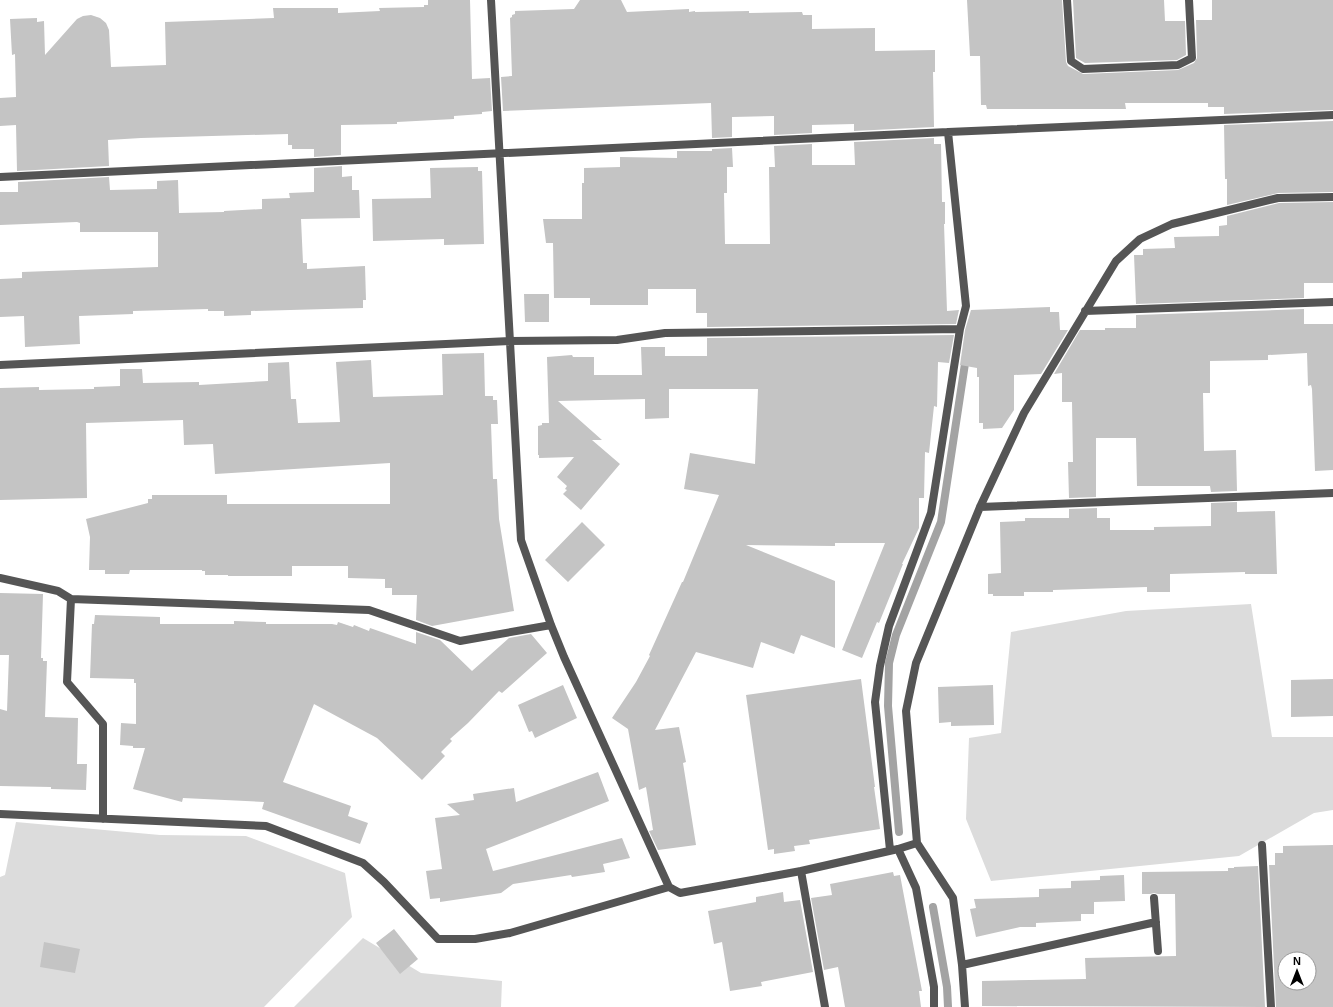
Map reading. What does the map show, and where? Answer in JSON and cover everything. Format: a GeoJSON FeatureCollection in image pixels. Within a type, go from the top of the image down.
{"type":"FeatureCollection","features":[{"type":"Feature","properties":{"kind":"street"},"geometry":{"type":"LineString","coordinates":[[491,0],[521,540],[551,625],[564,656],[669,887],[680,893],[801,871],[917,843]]}},
{"type":"Feature","properties":{"kind":"street"},"geometry":{"type":"LineString","coordinates":[[1067,0],[1071,61],[1083,68],[1178,66],[1192,58],[1189,0]]}},
{"type":"Feature","properties":{"kind":"street"},"geometry":{"type":"LineString","coordinates":[[0,177],[1333,115]]}},
{"type":"Feature","properties":{"kind":"street"},"geometry":{"type":"LineString","coordinates":[[934,1007],[934,987],[916,888],[894,849],[875,702],[880,666],[889,626],[931,513],[960,328],[966,306],[948,132]]}},
{"type":"Feature","properties":{"kind":"street"},"geometry":{"type":"LineString","coordinates":[[965,1007],[962,965],[953,898],[917,843],[906,711],[916,663],[980,507],[1024,413],[1116,261],[1140,239],[1172,224],[1278,198],[1333,197]]}},
{"type":"Feature","properties":{"kind":"street"},"geometry":{"type":"LineString","coordinates":[[1085,311],[1333,302]]}},
{"type":"Feature","properties":{"kind":"street"},"geometry":{"type":"LineString","coordinates":[[0,365],[510,341],[616,340],[665,333],[960,328]]}},
{"type":"Feature","properties":{"kind":"street"},"geometry":{"type":"LineString","coordinates":[[980,507],[1333,493]]}},
{"type":"Feature","properties":{"kind":"street"},"geometry":{"type":"LineString","coordinates":[[0,578],[58,591],[71,599],[369,610],[460,641],[551,625]]}},
{"type":"Feature","properties":{"kind":"street"},"geometry":{"type":"LineString","coordinates":[[71,599],[67,682],[103,724],[103,819]]}},
{"type":"Feature","properties":{"kind":"street"},"geometry":{"type":"LineString","coordinates":[[0,814],[266,826],[363,864],[384,882],[438,939],[475,939],[510,933],[669,887]]}},
{"type":"Feature","properties":{"kind":"street"},"geometry":{"type":"LineString","coordinates":[[1262,845],[1271,1007]]}},
{"type":"Feature","properties":{"kind":"street"},"geometry":{"type":"LineString","coordinates":[[801,871],[825,1007]]}},
{"type":"Feature","properties":{"kind":"street"},"geometry":{"type":"LineString","coordinates":[[1154,898],[1158,951]]}},
{"type":"Feature","properties":{"kind":"street"},"geometry":{"type":"LineString","coordinates":[[962,965],[1156,922]]}},
{"type":"Feature","properties":{"kind":"shaded area"},"geometry":{"type":"Polygon","coordinates":[[[1251,604],[1272,737],[1333,737],[1333,810],[1314,813],[1239,856],[991,881],[966,819],[969,738],[1001,733],[1011,632],[1126,611],[1251,604]]]}},
{"type":"Feature","properties":{"kind":"shaded area"},"geometry":{"type":"Polygon","coordinates":[[[16,822],[160,835],[246,836],[345,873],[352,917],[264,1007],[0,1007],[0,877],[5,875],[16,822]]]}},
{"type":"Feature","properties":{"kind":"shaded area"},"geometry":{"type":"Polygon","coordinates":[[[363,938],[421,973],[502,981],[501,1007],[294,1007],[363,938]]]}},
{"type":"Feature","properties":{"kind":"building"},"geometry":{"type":"Polygon","coordinates":[[[428,0],[470,0],[472,79],[490,78],[492,111],[482,112],[482,114],[454,116],[454,119],[397,122],[397,124],[341,125],[341,155],[314,157],[314,149],[292,149],[292,145],[288,145],[288,134],[141,138],[108,140],[109,166],[17,171],[16,125],[0,126],[0,98],[16,97],[15,54],[12,55],[10,19],[37,18],[37,22],[44,21],[45,55],[77,19],[83,16],[91,15],[100,18],[106,23],[109,30],[111,67],[166,65],[165,22],[274,18],[273,8],[338,8],[338,13],[380,11],[379,8],[424,7],[424,5],[428,5],[428,0]]]}},
{"type":"Feature","properties":{"kind":"building"},"geometry":{"type":"Polygon","coordinates":[[[580,0],[621,0],[627,12],[689,9],[689,12],[802,12],[803,15],[812,15],[812,29],[875,28],[875,51],[935,50],[935,72],[933,72],[934,127],[854,131],[854,124],[812,125],[812,133],[774,135],[774,116],[732,117],[732,137],[712,138],[711,103],[503,111],[501,77],[512,76],[510,18],[512,15],[515,14],[515,11],[574,9],[580,0]]]}},
{"type":"Feature","properties":{"kind":"building"},"geometry":{"type":"Polygon","coordinates":[[[967,0],[1062,0],[1066,62],[1068,66],[1083,74],[1178,70],[1194,63],[1197,58],[1196,20],[1212,20],[1212,0],[1333,0],[1333,110],[1224,114],[1224,107],[1208,107],[1208,103],[1125,103],[1126,109],[987,109],[986,105],[981,105],[980,56],[970,56],[967,0]]]}},
{"type":"Feature","properties":{"kind":"building"},"geometry":{"type":"Polygon","coordinates":[[[1073,0],[1164,0],[1165,21],[1185,21],[1186,55],[1177,60],[1085,63],[1076,58],[1073,0]]]}},
{"type":"Feature","properties":{"kind":"building"},"geometry":{"type":"Polygon","coordinates":[[[1333,121],[1333,192],[1278,193],[1227,205],[1224,125],[1333,121]]]}},
{"type":"Feature","properties":{"kind":"building"},"geometry":{"type":"Polygon","coordinates":[[[934,138],[934,144],[941,144],[942,202],[945,202],[944,224],[947,311],[959,310],[956,324],[707,327],[707,313],[696,313],[696,289],[648,289],[648,305],[590,305],[590,298],[554,298],[553,243],[546,243],[543,219],[582,219],[582,183],[584,183],[584,168],[620,167],[620,157],[677,158],[677,151],[712,151],[712,149],[732,148],[733,167],[727,167],[727,193],[724,193],[725,244],[770,244],[769,167],[775,167],[774,146],[812,144],[812,165],[855,165],[854,142],[934,138]]]}},
{"type":"Feature","properties":{"kind":"building"},"geometry":{"type":"Polygon","coordinates":[[[342,166],[342,177],[352,176],[352,190],[359,190],[360,218],[301,219],[303,263],[307,263],[307,269],[365,266],[366,300],[363,300],[363,308],[251,311],[251,315],[224,316],[224,311],[208,311],[208,309],[133,311],[133,314],[79,316],[80,344],[25,347],[24,316],[0,317],[0,279],[22,278],[22,272],[158,267],[158,232],[80,232],[80,223],[77,222],[0,225],[0,192],[18,192],[18,182],[109,177],[110,190],[157,189],[157,181],[178,180],[179,213],[224,212],[262,209],[262,199],[290,198],[289,193],[314,192],[314,168],[342,166]]]}},
{"type":"Feature","properties":{"kind":"building"},"geometry":{"type":"Polygon","coordinates":[[[478,167],[478,171],[482,171],[484,244],[444,245],[444,239],[373,241],[372,199],[431,198],[430,168],[478,167]]]}},
{"type":"Feature","properties":{"kind":"building"},"geometry":{"type":"Polygon","coordinates":[[[1333,202],[1333,283],[1304,283],[1304,298],[1136,304],[1134,255],[1143,255],[1143,249],[1175,248],[1174,237],[1219,236],[1219,226],[1227,225],[1227,216],[1279,203],[1333,202]]]}},
{"type":"Feature","properties":{"kind":"building"},"geometry":{"type":"Polygon","coordinates":[[[524,294],[549,294],[549,322],[525,322],[524,294]]]}},
{"type":"Feature","properties":{"kind":"building"},"geometry":{"type":"Polygon","coordinates":[[[1050,307],[1050,312],[1059,312],[1060,330],[1068,330],[1041,374],[1014,375],[1014,410],[1002,428],[983,429],[983,423],[979,423],[979,377],[977,377],[977,368],[960,365],[965,330],[971,310],[1050,307]]]}},
{"type":"Feature","properties":{"kind":"building"},"geometry":{"type":"Polygon","coordinates":[[[1304,309],[1304,324],[1333,324],[1333,470],[1315,471],[1312,389],[1311,385],[1308,386],[1307,353],[1268,355],[1268,360],[1210,361],[1210,393],[1203,393],[1204,451],[1236,450],[1237,491],[1211,492],[1210,486],[1137,486],[1136,438],[1096,438],[1096,497],[1069,498],[1068,462],[1073,462],[1072,402],[1062,402],[1062,373],[1054,374],[1080,330],[1136,328],[1136,315],[1304,309]]]}},
{"type":"Feature","properties":{"kind":"building"},"geometry":{"type":"Polygon","coordinates":[[[954,335],[949,363],[938,362],[937,407],[934,406],[929,453],[925,452],[924,498],[919,498],[919,528],[902,564],[879,623],[877,622],[862,658],[842,650],[885,543],[835,543],[835,546],[746,545],[835,581],[835,648],[801,635],[794,654],[761,642],[753,668],[696,652],[655,730],[679,727],[686,762],[683,763],[696,845],[658,850],[649,831],[653,830],[646,787],[639,790],[628,729],[612,718],[636,682],[650,656],[649,655],[683,582],[719,495],[684,489],[690,453],[755,464],[758,389],[669,389],[669,418],[645,419],[645,399],[558,401],[602,440],[592,440],[620,464],[581,510],[563,494],[567,490],[565,489],[567,486],[557,477],[574,457],[539,458],[538,455],[538,426],[542,425],[542,423],[549,423],[547,357],[572,355],[573,357],[594,357],[594,375],[642,375],[641,347],[665,347],[665,356],[707,356],[707,338],[954,335]]]}},
{"type":"Feature","properties":{"kind":"building"},"geometry":{"type":"Polygon","coordinates":[[[484,353],[485,396],[493,396],[493,400],[497,400],[498,424],[491,424],[493,479],[497,479],[499,519],[514,611],[432,626],[416,620],[417,595],[392,595],[392,588],[385,588],[385,579],[348,578],[348,566],[292,566],[292,576],[205,575],[205,571],[202,570],[130,570],[129,574],[105,574],[105,570],[89,570],[90,537],[86,519],[148,503],[148,499],[152,499],[152,495],[227,495],[227,504],[390,504],[390,463],[215,474],[213,444],[184,445],[183,420],[86,423],[87,498],[0,500],[0,388],[39,387],[39,390],[94,389],[94,387],[120,386],[120,369],[142,369],[143,383],[199,382],[199,385],[268,381],[268,363],[289,362],[291,399],[296,399],[298,423],[340,422],[336,362],[371,360],[373,397],[443,395],[442,354],[484,353]]]}},
{"type":"Feature","properties":{"kind":"building"},"geometry":{"type":"Polygon","coordinates":[[[1237,502],[1237,512],[1275,511],[1277,574],[1245,574],[1245,572],[1170,574],[1170,592],[1147,592],[1147,587],[1024,592],[1024,596],[993,596],[993,594],[988,594],[988,574],[1001,573],[1000,522],[1025,521],[1025,518],[1069,518],[1069,509],[1097,508],[1097,518],[1110,518],[1110,530],[1154,530],[1154,527],[1211,526],[1211,503],[1237,502]]]}},
{"type":"Feature","properties":{"kind":"building"},"geometry":{"type":"Polygon","coordinates":[[[582,522],[605,545],[568,582],[545,560],[582,522]]]}},
{"type":"Feature","properties":{"kind":"building"},"geometry":{"type":"Polygon","coordinates":[[[0,593],[43,594],[41,658],[43,658],[43,661],[47,661],[45,717],[78,718],[77,764],[87,764],[86,790],[51,789],[51,787],[0,786],[0,709],[7,711],[9,655],[0,655],[0,593]]]}},
{"type":"Feature","properties":{"kind":"building"},"geometry":{"type":"Polygon","coordinates":[[[95,615],[160,617],[160,624],[234,624],[234,621],[266,622],[266,624],[337,625],[338,622],[353,627],[354,625],[369,631],[370,628],[416,644],[416,632],[440,640],[472,671],[509,638],[531,634],[547,653],[502,693],[499,691],[450,739],[452,741],[441,752],[445,756],[422,780],[377,738],[314,704],[283,782],[351,806],[348,816],[368,823],[360,844],[262,809],[264,802],[183,798],[182,802],[133,789],[145,748],[133,748],[133,746],[120,745],[121,723],[136,724],[136,683],[134,683],[134,679],[90,678],[92,624],[94,624],[95,615]]]}},
{"type":"Feature","properties":{"kind":"building"},"geometry":{"type":"Polygon","coordinates":[[[861,679],[880,829],[809,840],[810,844],[794,846],[795,851],[774,854],[774,849],[768,850],[746,695],[861,679]]]}},
{"type":"Feature","properties":{"kind":"building"},"geometry":{"type":"Polygon","coordinates":[[[1333,679],[1333,716],[1291,717],[1291,680],[1333,679]]]}},
{"type":"Feature","properties":{"kind":"building"},"geometry":{"type":"Polygon","coordinates":[[[563,685],[577,718],[535,738],[532,731],[529,732],[518,705],[563,685]]]}},
{"type":"Feature","properties":{"kind":"building"},"geometry":{"type":"Polygon","coordinates":[[[993,685],[994,725],[951,726],[951,722],[939,723],[938,687],[993,685]]]}},
{"type":"Feature","properties":{"kind":"building"},"geometry":{"type":"Polygon","coordinates":[[[598,772],[609,801],[486,849],[493,871],[622,838],[630,858],[603,864],[605,872],[572,877],[571,875],[513,884],[501,893],[440,902],[440,898],[430,899],[426,871],[442,869],[435,818],[460,815],[447,804],[474,800],[473,794],[514,788],[516,802],[598,772]]]}},
{"type":"Feature","properties":{"kind":"building"},"geometry":{"type":"Polygon","coordinates":[[[1333,845],[1333,1007],[1276,1007],[1269,865],[1275,865],[1275,853],[1283,853],[1283,846],[1333,845]]]}},
{"type":"Feature","properties":{"kind":"building"},"geometry":{"type":"Polygon","coordinates":[[[1258,866],[1265,1007],[982,1006],[982,981],[1086,979],[1085,958],[1176,956],[1175,894],[1142,894],[1142,872],[1228,871],[1228,868],[1234,867],[1258,866]]]}},
{"type":"Feature","properties":{"kind":"building"},"geometry":{"type":"Polygon","coordinates":[[[893,872],[894,876],[900,875],[922,991],[919,991],[921,1007],[845,1007],[838,967],[824,970],[811,898],[832,895],[830,884],[893,872]]]}},
{"type":"Feature","properties":{"kind":"building"},"geometry":{"type":"Polygon","coordinates":[[[1124,875],[1125,901],[1094,902],[1094,914],[1081,914],[1081,921],[1036,923],[1036,927],[1020,927],[976,937],[970,909],[976,908],[974,899],[1039,897],[1039,889],[1071,888],[1071,881],[1100,880],[1100,876],[1124,875]]]}},
{"type":"Feature","properties":{"kind":"building"},"geometry":{"type":"Polygon","coordinates":[[[783,892],[784,902],[800,900],[813,972],[761,982],[762,986],[730,991],[722,942],[714,944],[708,911],[756,902],[756,897],[783,892]]]}},
{"type":"Feature","properties":{"kind":"building"},"geometry":{"type":"Polygon","coordinates":[[[394,929],[418,959],[400,974],[376,943],[394,929]]]}},
{"type":"Feature","properties":{"kind":"building"},"geometry":{"type":"Polygon","coordinates":[[[44,942],[80,949],[75,973],[40,967],[44,942]]]}},
{"type":"Feature","properties":{"kind":"waterway"},"geometry":{"type":"LineString","coordinates":[[899,832],[888,706],[889,663],[896,635],[941,522],[966,357]]}},
{"type":"Feature","properties":{"kind":"waterway"},"geometry":{"type":"LineString","coordinates":[[933,907],[947,987],[948,1007]]}}]}
